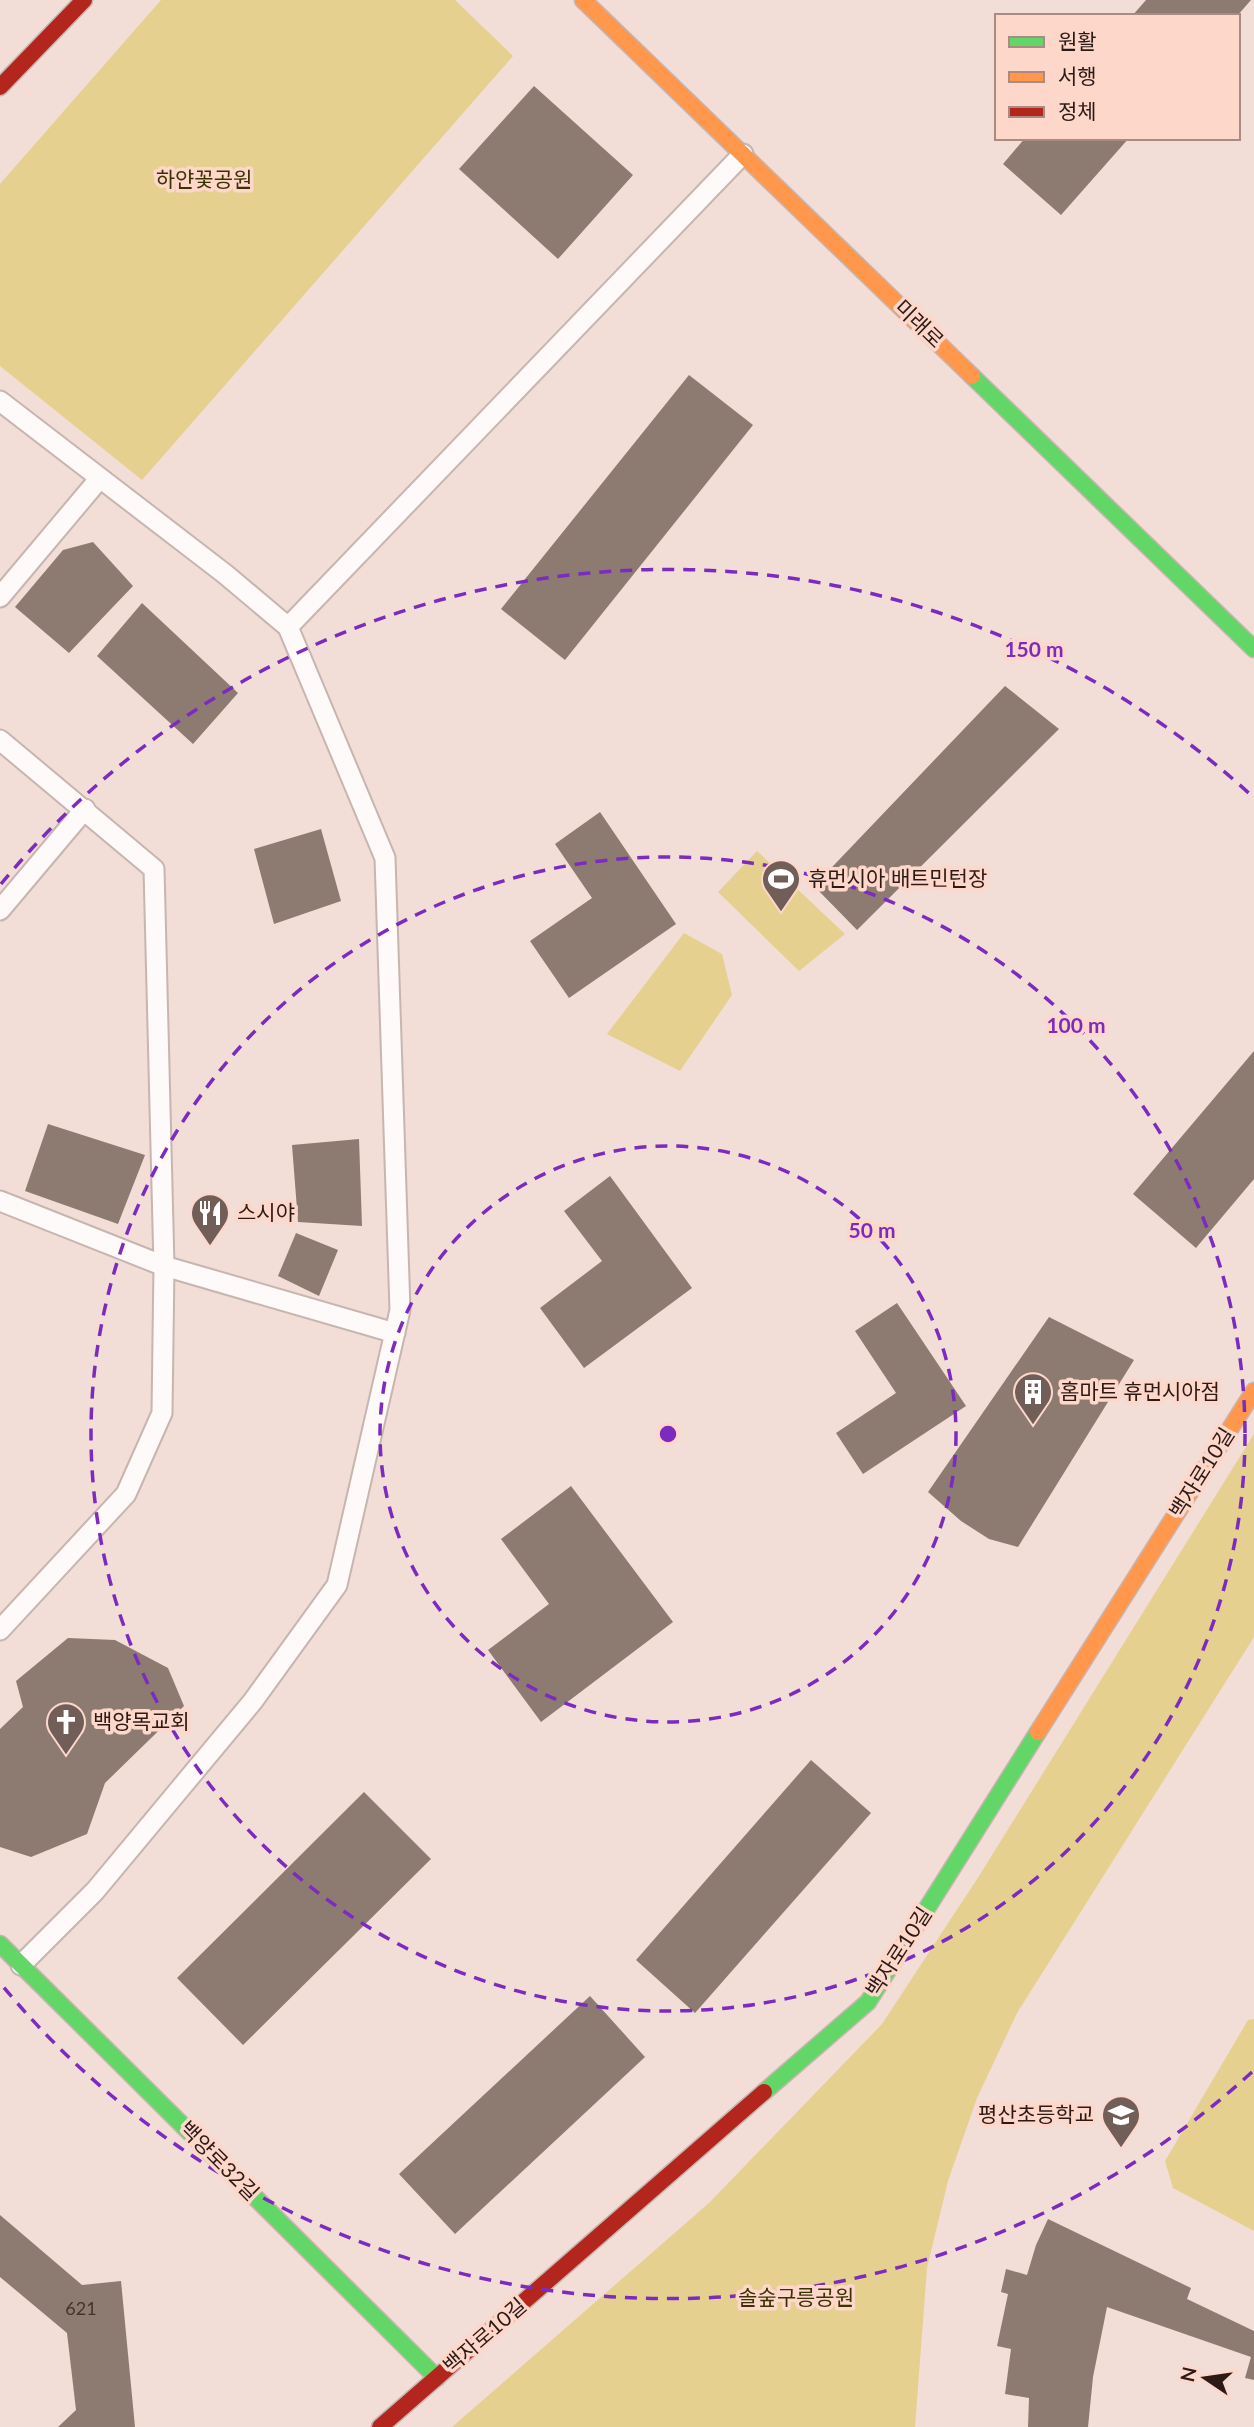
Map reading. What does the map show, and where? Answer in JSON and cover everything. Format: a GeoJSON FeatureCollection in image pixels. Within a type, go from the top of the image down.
{"type":"FeatureCollection","features":[{"type":"Feature","properties":{"kind":"street"},"geometry":{"type":"LineString","coordinates":[[0,87],[84,0]]}},
{"type":"Feature","properties":{"kind":"street","name":"미래로"},"geometry":{"type":"LineString","coordinates":[[583,0],[1254,649]]}},
{"type":"Feature","properties":{"kind":"street","name":"백자로10길"},"geometry":{"type":"LineString","coordinates":[[380,2427],[868,2002],[1254,1391]]}},
{"type":"Feature","properties":{"kind":"street","name":"백양로32길"},"geometry":{"type":"LineString","coordinates":[[0,1944],[437,2378]]}},
{"type":"Feature","properties":{"kind":"lane"},"geometry":{"type":"LineString","coordinates":[[288,627],[743,154]]}},
{"type":"Feature","properties":{"kind":"lane"},"geometry":{"type":"LineString","coordinates":[[0,401],[225,574],[288,627],[385,858],[400,1310],[337,1585],[253,1702],[95,1891],[21,1965]]}},
{"type":"Feature","properties":{"kind":"lane"},"geometry":{"type":"LineString","coordinates":[[0,597],[100,478]]}},
{"type":"Feature","properties":{"kind":"lane"},"geometry":{"type":"LineString","coordinates":[[0,740],[154,869],[164,1266],[162,1413],[126,1494],[0,1630]]}},
{"type":"Feature","properties":{"kind":"lane"},"geometry":{"type":"LineString","coordinates":[[0,910],[85,810]]}},
{"type":"Feature","properties":{"kind":"lane"},"geometry":{"type":"LineString","coordinates":[[0,1201],[164,1266],[395,1333]]}},
{"type":"Feature","properties":{"kind":"green space","name":"하얀꽃공원"},"geometry":{"type":"Polygon","coordinates":[[[161,0],[455,0],[513,56],[142,480],[0,366],[0,184],[161,0]]]}},
{"type":"Feature","properties":{"kind":"green space","name":"휴먼시아 배트민턴장"},"geometry":{"type":"Polygon","coordinates":[[[757,851],[845,934],[799,971],[718,892],[757,851]]]}},
{"type":"Feature","properties":{"kind":"green space"},"geometry":{"type":"Polygon","coordinates":[[[684,933],[722,954],[732,995],[680,1071],[607,1034],[684,933]]]}},
{"type":"Feature","properties":{"kind":"green space","name":"솔숲구릉공원"},"geometry":{"type":"Polygon","coordinates":[[[1254,1434],[1254,1637],[1017,2013],[977,2098],[948,2181],[927,2268],[915,2427],[452,2427],[709,2203],[882,2024],[979,1876],[1254,1434]]]}},
{"type":"Feature","properties":{"kind":"green space"},"geometry":{"type":"Polygon","coordinates":[[[1254,2019],[1254,2231],[1173,2188],[1165,2161],[1248,2020],[1254,2019]]]}},
{"type":"Feature","properties":{"kind":"building"},"geometry":{"type":"Polygon","coordinates":[[[1146,0],[1251,0],[1239,14],[1134,14],[1146,0]]]}},
{"type":"Feature","properties":{"kind":"building"},"geometry":{"type":"Polygon","coordinates":[[[534,86],[633,175],[558,259],[459,169],[534,86]]]}},
{"type":"Feature","properties":{"kind":"building"},"geometry":{"type":"Polygon","coordinates":[[[1023,140],[1127,140],[1061,215],[1003,164],[1023,140]]]}},
{"type":"Feature","properties":{"kind":"building"},"geometry":{"type":"Polygon","coordinates":[[[689,375],[753,425],[565,660],[501,609],[689,375]]]}},
{"type":"Feature","properties":{"kind":"building"},"geometry":{"type":"Polygon","coordinates":[[[93,542],[133,586],[69,653],[15,607],[63,550],[93,542]]]}},
{"type":"Feature","properties":{"kind":"building"},"geometry":{"type":"Polygon","coordinates":[[[142,603],[238,693],[193,744],[97,656],[142,603]]]}},
{"type":"Feature","properties":{"kind":"building"},"geometry":{"type":"Polygon","coordinates":[[[1005,686],[1059,729],[857,930],[814,886],[1005,686]]]}},
{"type":"Feature","properties":{"kind":"building"},"geometry":{"type":"Polygon","coordinates":[[[600,812],[676,924],[569,998],[530,941],[592,898],[555,844],[600,812]]]}},
{"type":"Feature","properties":{"kind":"building"},"geometry":{"type":"Polygon","coordinates":[[[321,829],[341,901],[274,924],[254,849],[321,829]]]}},
{"type":"Feature","properties":{"kind":"building"},"geometry":{"type":"Polygon","coordinates":[[[1254,1051],[1254,1179],[1196,1248],[1133,1194],[1254,1051]]]}},
{"type":"Feature","properties":{"kind":"building"},"geometry":{"type":"Polygon","coordinates":[[[48,1124],[145,1155],[118,1224],[25,1191],[48,1124]]]}},
{"type":"Feature","properties":{"kind":"building"},"geometry":{"type":"Polygon","coordinates":[[[359,1139],[362,1226],[298,1222],[292,1145],[359,1139]]]}},
{"type":"Feature","properties":{"kind":"building"},"geometry":{"type":"Polygon","coordinates":[[[610,1176],[692,1288],[584,1368],[540,1308],[602,1261],[564,1211],[610,1176]]]}},
{"type":"Feature","properties":{"kind":"building"},"geometry":{"type":"Polygon","coordinates":[[[296,1233],[338,1250],[319,1296],[278,1276],[296,1233]]]}},
{"type":"Feature","properties":{"kind":"building"},"geometry":{"type":"Polygon","coordinates":[[[897,1303],[966,1406],[863,1474],[836,1433],[896,1393],[855,1331],[897,1303]]]}},
{"type":"Feature","properties":{"kind":"building","name":"홈마트 휴먼시아점"},"geometry":{"type":"Polygon","coordinates":[[[1049,1317],[1134,1360],[1018,1547],[989,1539],[961,1521],[928,1492],[1049,1317]]]}},
{"type":"Feature","properties":{"kind":"building"},"geometry":{"type":"Polygon","coordinates":[[[571,1486],[673,1622],[541,1722],[488,1650],[549,1604],[501,1539],[571,1486]]]}},
{"type":"Feature","properties":{"kind":"building","name":"백양목교회"},"geometry":{"type":"Polygon","coordinates":[[[68,1638],[115,1640],[168,1668],[184,1706],[105,1783],[87,1834],[31,1857],[0,1847],[0,1729],[23,1707],[16,1681],[68,1638]]]}},
{"type":"Feature","properties":{"kind":"building"},"geometry":{"type":"Polygon","coordinates":[[[811,1760],[871,1813],[695,2013],[636,1960],[811,1760]]]}},
{"type":"Feature","properties":{"kind":"building"},"geometry":{"type":"Polygon","coordinates":[[[364,1792],[431,1859],[243,2045],[177,1978],[364,1792]]]}},
{"type":"Feature","properties":{"kind":"building"},"geometry":{"type":"Polygon","coordinates":[[[590,1996],[645,2057],[455,2234],[399,2174],[590,1996]]]}},
{"type":"Feature","properties":{"kind":"building"},"geometry":{"type":"Polygon","coordinates":[[[0,2215],[82,2285],[121,2281],[135,2427],[58,2427],[76,2410],[67,2333],[0,2277],[0,2215]]]}},
{"type":"Feature","properties":{"kind":"building"},"geometry":{"type":"Polygon","coordinates":[[[1048,2219],[1191,2288],[1187,2299],[1254,2331],[1254,2380],[1245,2378],[1251,2357],[1107,2307],[1093,2377],[1088,2427],[1028,2427],[1029,2398],[1005,2394],[1011,2349],[997,2346],[1008,2294],[1001,2292],[1006,2269],[1027,2275],[1036,2245],[1048,2219]]]}},
{"type":"Feature","properties":{"kind":"traffic: fast"},"geometry":{"type":"LineString","coordinates":[[972,376],[1254,649]]}},
{"type":"Feature","properties":{"kind":"traffic: fast"},"geometry":{"type":"LineString","coordinates":[[764,2092],[868,2002],[1038,1732]]}},
{"type":"Feature","properties":{"kind":"traffic: fast"},"geometry":{"type":"LineString","coordinates":[[0,1944],[437,2378]]}},
{"type":"Feature","properties":{"kind":"traffic: slow"},"geometry":{"type":"LineString","coordinates":[[583,0],[972,376]]}},
{"type":"Feature","properties":{"kind":"traffic: slow"},"geometry":{"type":"LineString","coordinates":[[1038,1732],[1254,1391]]}},
{"type":"Feature","properties":{"kind":"traffic: jam"},"geometry":{"type":"LineString","coordinates":[[0,87],[84,0]]}},
{"type":"Feature","properties":{"kind":"traffic: jam"},"geometry":{"type":"LineString","coordinates":[[380,2427],[764,2092]]}},
{"type":"Feature","properties":{"kind":"place","name":"휴먼시아 배트민턴장"},"geometry":{"type":"Point","coordinates":[781,913]}},
{"type":"Feature","properties":{"kind":"place","name":"스시야"},"geometry":{"type":"Point","coordinates":[210,1247]}},
{"type":"Feature","properties":{"kind":"place","name":"홈마트 휴먼시아점"},"geometry":{"type":"Point","coordinates":[1033,1426]}},
{"type":"Feature","properties":{"kind":"place","name":"백양목교회"},"geometry":{"type":"Point","coordinates":[66,1756]}},
{"type":"Feature","properties":{"kind":"place","name":"평산초등학교"},"geometry":{"type":"Point","coordinates":[1121,2149]}}]}
